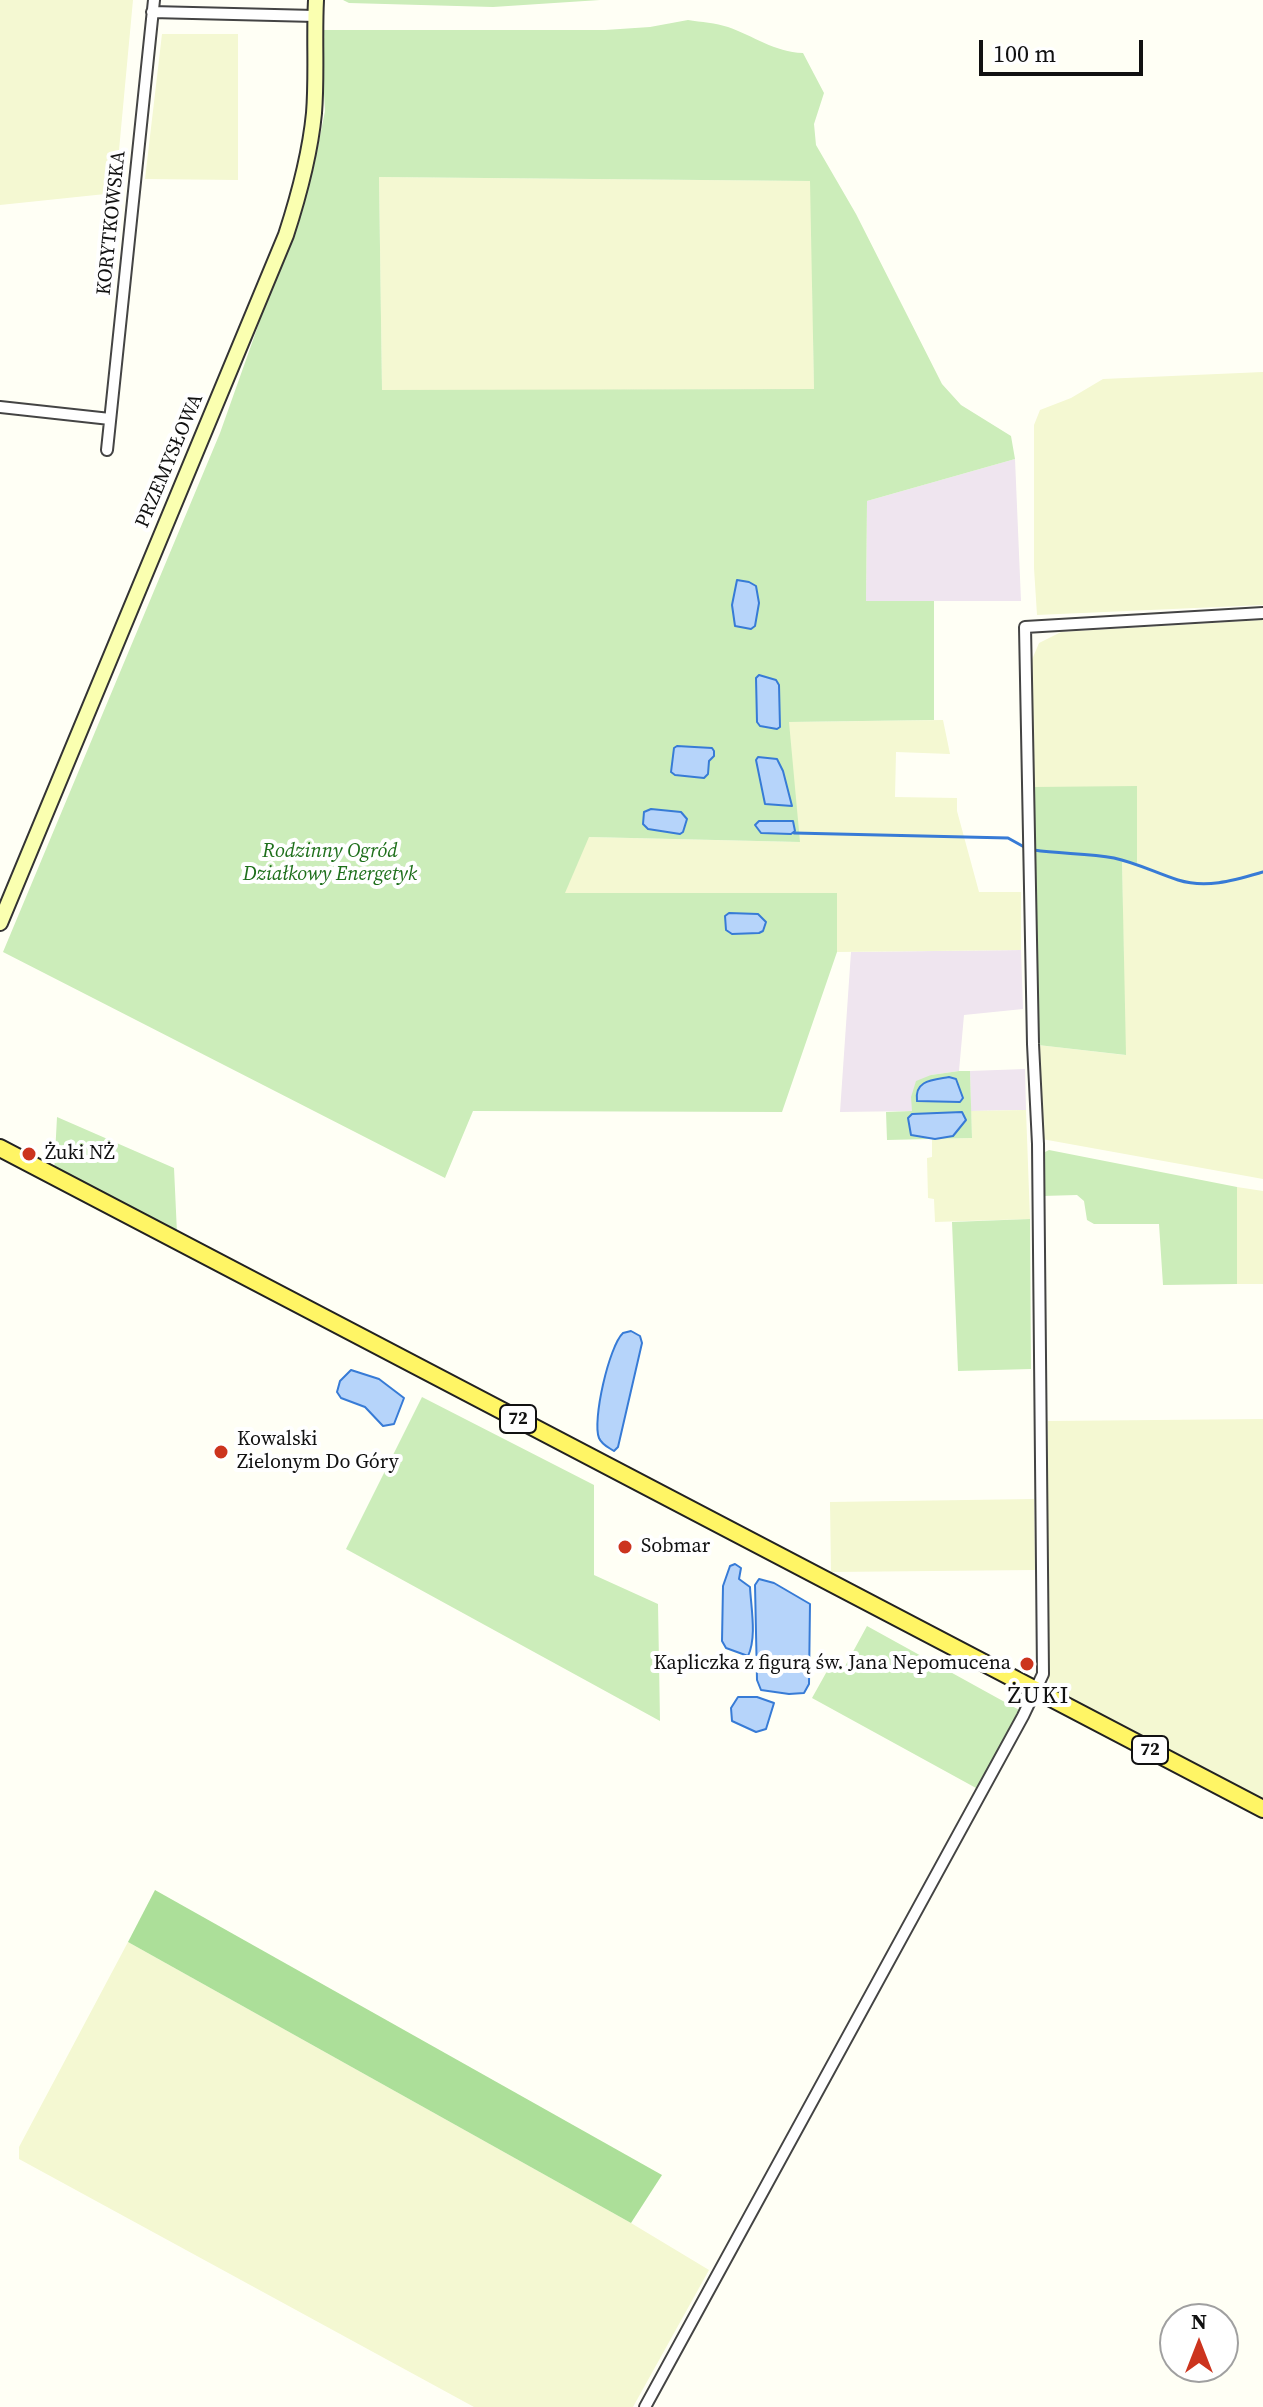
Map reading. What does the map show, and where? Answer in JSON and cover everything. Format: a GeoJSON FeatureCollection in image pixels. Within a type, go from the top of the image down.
{"type":"FeatureCollection","features":[{"type":"Feature","properties":{"kind":"main road","name":"PRZEMYSŁOWA"},"geometry":{"type":"LineString","coordinates":[[0,923],[286,235],[311,139],[316,0]]}},
{"type":"Feature","properties":{"kind":"main road","name":"72"},"geometry":{"type":"LineString","coordinates":[[0,1148],[1263,1809]]}},
{"type":"Feature","properties":{"kind":"street","name":"KORYTKOWSKA"},"geometry":{"type":"LineString","coordinates":[[107,450],[154,0]]}},
{"type":"Feature","properties":{"kind":"street"},"geometry":{"type":"LineString","coordinates":[[152,12],[315,16]]}},
{"type":"Feature","properties":{"kind":"street"},"geometry":{"type":"LineString","coordinates":[[0,407],[110,419]]}},
{"type":"Feature","properties":{"kind":"street"},"geometry":{"type":"LineString","coordinates":[[645,2407],[1043,1674],[1038,1144],[1025,627],[1263,613]]}},
{"type":"Feature","properties":{"kind":"shaded area"},"geometry":{"type":"Polygon","coordinates":[[[1015,459],[1021,601],[866,601],[867,501],[1015,459]]]}},
{"type":"Feature","properties":{"kind":"shaded area"},"geometry":{"type":"Polygon","coordinates":[[[1021,950],[1023,1009],[964,1015],[959,1071],[931,1075],[912,1097],[912,1111],[840,1112],[851,952],[1021,950]]]}},
{"type":"Feature","properties":{"kind":"shaded area"},"geometry":{"type":"Polygon","coordinates":[[[1025,1069],[1026,1110],[971,1111],[970,1071],[1025,1069]]]}},
{"type":"Feature","properties":{"kind":"green space"},"geometry":{"type":"Polygon","coordinates":[[[0,0],[133,0],[115,193],[0,205],[0,0]]]}},
{"type":"Feature","properties":{"kind":"green space"},"geometry":{"type":"Polygon","coordinates":[[[343,0],[600,0],[493,7],[349,3],[343,0]]]}},
{"type":"Feature","properties":{"kind":"green space","name":"Rodzinny Ogród Działkowy Energetyk"},"geometry":{"type":"Polygon","coordinates":[[[688,20],[713,24],[728,27],[783,50],[803,53],[824,93],[814,124],[816,145],[856,214],[942,384],[961,405],[1011,436],[1015,459],[867,501],[866,601],[934,601],[934,720],[789,722],[800,842],[589,837],[565,893],[837,893],[837,952],[782,1112],[473,1111],[445,1178],[3,952],[220,433],[313,171],[325,111],[320,30],[605,30],[650,27],[688,20]],[[379,177],[382,390],[814,389],[810,181],[379,177]]]}},
{"type":"Feature","properties":{"kind":"green space"},"geometry":{"type":"Polygon","coordinates":[[[162,34],[238,34],[238,180],[145,179],[162,34]]]}},
{"type":"Feature","properties":{"kind":"green space"},"geometry":{"type":"Polygon","coordinates":[[[379,177],[811,181],[814,389],[382,391],[379,177]]]}},
{"type":"Feature","properties":{"kind":"green space"},"geometry":{"type":"Polygon","coordinates":[[[1263,372],[1263,605],[1037,615],[1034,425],[1040,410],[1071,398],[1103,379],[1263,372]]]}},
{"type":"Feature","properties":{"kind":"green space"},"geometry":{"type":"Polygon","coordinates":[[[1263,620],[1263,1179],[1042,1139],[1038,1045],[1125,1055],[1122,862],[1137,863],[1137,787],[1034,787],[1031,662],[1039,643],[1061,632],[1263,620]]]}},
{"type":"Feature","properties":{"kind":"green space"},"geometry":{"type":"Polygon","coordinates":[[[943,720],[950,754],[896,752],[895,797],[957,798],[957,811],[979,892],[1021,892],[1021,950],[837,952],[836,893],[564,894],[588,837],[799,842],[788,722],[943,720]]]}},
{"type":"Feature","properties":{"kind":"green space"},"geometry":{"type":"Polygon","coordinates":[[[1137,786],[1137,863],[1122,862],[1126,1055],[1038,1045],[1034,787],[1137,786]]]}},
{"type":"Feature","properties":{"kind":"green space"},"geometry":{"type":"Polygon","coordinates":[[[970,1071],[972,1138],[887,1140],[886,1112],[912,1111],[911,1097],[916,1081],[931,1075],[970,1071]]]}},
{"type":"Feature","properties":{"kind":"green space"},"geometry":{"type":"Polygon","coordinates":[[[1026,1110],[1030,1219],[935,1222],[934,1199],[928,1198],[927,1158],[932,1157],[932,1139],[972,1138],[971,1111],[1026,1110]]]}},
{"type":"Feature","properties":{"kind":"green space"},"geometry":{"type":"Polygon","coordinates":[[[57,1117],[174,1168],[177,1233],[54,1174],[57,1117]]]}},
{"type":"Feature","properties":{"kind":"green space"},"geometry":{"type":"Polygon","coordinates":[[[1049,1150],[1237,1187],[1237,1284],[1163,1285],[1159,1224],[1094,1224],[1087,1220],[1084,1201],[1077,1195],[1042,1196],[1041,1154],[1049,1150]]]}},
{"type":"Feature","properties":{"kind":"green space"},"geometry":{"type":"Polygon","coordinates":[[[1237,1187],[1263,1191],[1263,1284],[1237,1284],[1237,1187]]]}},
{"type":"Feature","properties":{"kind":"green space"},"geometry":{"type":"Polygon","coordinates":[[[1030,1219],[1031,1369],[958,1371],[952,1222],[1030,1219]]]}},
{"type":"Feature","properties":{"kind":"green space"},"geometry":{"type":"Polygon","coordinates":[[[422,1397],[594,1485],[594,1575],[658,1604],[660,1721],[346,1549],[422,1397]]]}},
{"type":"Feature","properties":{"kind":"green space"},"geometry":{"type":"Polygon","coordinates":[[[1263,1419],[1263,1801],[1058,1694],[1050,1685],[1048,1421],[1263,1419]]]}},
{"type":"Feature","properties":{"kind":"green space"},"geometry":{"type":"Polygon","coordinates":[[[1034,1499],[1035,1570],[831,1572],[830,1502],[1034,1499]]]}},
{"type":"Feature","properties":{"kind":"green space"},"geometry":{"type":"Polygon","coordinates":[[[867,1626],[1021,1711],[976,1788],[812,1698],[831,1664],[843,1670],[867,1626]]]}},
{"type":"Feature","properties":{"kind":"green space"},"geometry":{"type":"Polygon","coordinates":[[[155,1890],[662,2175],[631,2223],[128,1942],[155,1890]]]}},
{"type":"Feature","properties":{"kind":"green space"},"geometry":{"type":"Polygon","coordinates":[[[128,1942],[631,2223],[709,2270],[633,2407],[474,2407],[19,2159],[19,2147],[128,1942]]]}},
{"type":"Feature","properties":{"kind":"water"},"geometry":{"type":"Polygon","coordinates":[[[737,580],[756,586],[759,603],[755,626],[751,629],[735,626],[732,605],[737,580]]]}},
{"type":"Feature","properties":{"kind":"water"},"geometry":{"type":"Polygon","coordinates":[[[759,675],[776,680],[779,685],[780,727],[777,729],[760,726],[757,722],[756,678],[759,675]]]}},
{"type":"Feature","properties":{"kind":"water"},"geometry":{"type":"Polygon","coordinates":[[[674,748],[712,748],[714,756],[709,761],[708,774],[704,778],[671,772],[674,748]]]}},
{"type":"Feature","properties":{"kind":"water"},"geometry":{"type":"Polygon","coordinates":[[[758,757],[777,759],[792,806],[765,804],[756,760],[758,757]]]}},
{"type":"Feature","properties":{"kind":"water"},"geometry":{"type":"Polygon","coordinates":[[[651,809],[681,812],[687,819],[683,832],[648,829],[643,824],[644,812],[651,809]]]}},
{"type":"Feature","properties":{"kind":"water"},"geometry":{"type":"Polygon","coordinates":[[[759,821],[793,821],[795,831],[791,834],[761,833],[755,825],[759,821]]]}},
{"type":"Feature","properties":{"kind":"water"},"geometry":{"type":"Polygon","coordinates":[[[729,913],[758,914],[766,922],[763,931],[732,934],[726,930],[725,916],[729,913]]]}},
{"type":"Feature","properties":{"kind":"water"},"geometry":{"type":"Polygon","coordinates":[[[949,1077],[956,1079],[963,1098],[960,1102],[917,1101],[918,1089],[922,1085],[949,1077]]]}},
{"type":"Feature","properties":{"kind":"water"},"geometry":{"type":"Polygon","coordinates":[[[962,1112],[966,1120],[953,1136],[935,1139],[911,1135],[908,1118],[912,1114],[962,1112]]]}},
{"type":"Feature","properties":{"kind":"water"},"geometry":{"type":"Polygon","coordinates":[[[631,1331],[640,1336],[642,1343],[618,1447],[614,1451],[599,1438],[600,1401],[612,1352],[623,1333],[631,1331]]]}},
{"type":"Feature","properties":{"kind":"water"},"geometry":{"type":"Polygon","coordinates":[[[351,1370],[379,1379],[404,1398],[394,1424],[383,1426],[365,1407],[341,1398],[337,1392],[340,1381],[351,1370]]]}},
{"type":"Feature","properties":{"kind":"water"},"geometry":{"type":"Polygon","coordinates":[[[735,1564],[741,1568],[739,1579],[750,1587],[753,1631],[748,1656],[726,1648],[722,1641],[723,1586],[730,1566],[735,1564]]]}},
{"type":"Feature","properties":{"kind":"water"},"geometry":{"type":"Polygon","coordinates":[[[759,1579],[774,1583],[810,1604],[809,1684],[804,1693],[761,1690],[757,1680],[755,1585],[759,1579]]]}},
{"type":"Feature","properties":{"kind":"water"},"geometry":{"type":"Polygon","coordinates":[[[738,1697],[757,1697],[774,1703],[766,1729],[756,1732],[732,1721],[731,1708],[738,1697]]]}},
{"type":"Feature","properties":{"kind":"waterway"},"geometry":{"type":"LineString","coordinates":[[794,833],[1008,838],[1026,848]]}},
{"type":"Feature","properties":{"kind":"waterway"},"geometry":{"type":"LineString","coordinates":[[1034,850],[1114,858],[1189,883],[1221,882],[1263,872]]}},
{"type":"Feature","properties":{"kind":"place","name":"Żuki NŻ"},"geometry":{"type":"Point","coordinates":[29,1154]}},
{"type":"Feature","properties":{"kind":"place","name":"Kowalski Zielonym Do Góry"},"geometry":{"type":"Point","coordinates":[221,1452]}},
{"type":"Feature","properties":{"kind":"place","name":"Sobmar"},"geometry":{"type":"Point","coordinates":[625,1547]}},
{"type":"Feature","properties":{"kind":"place","name":"Kapliczka z figurą św. Jana Nepomucena"},"geometry":{"type":"Point","coordinates":[1027,1664]}},
{"type":"Feature","properties":{"kind":"district","name":"ŻUKI"},"geometry":{"type":"Point","coordinates":[1039,1697]}}]}
